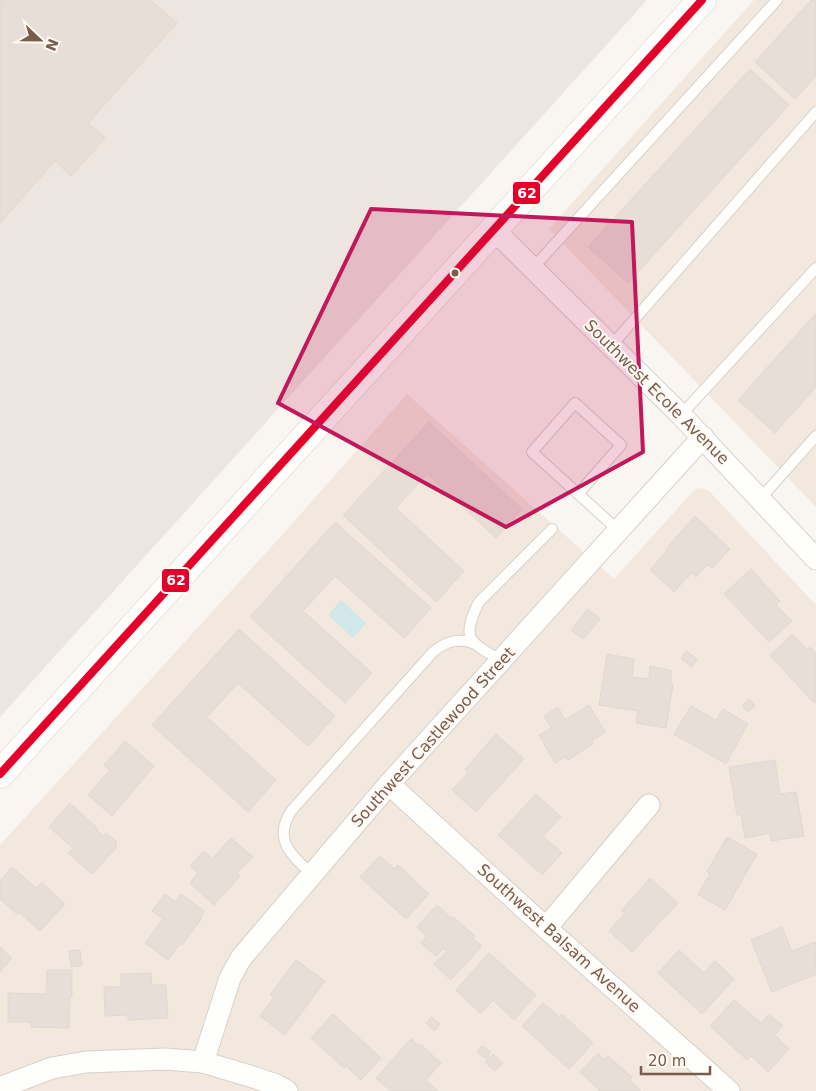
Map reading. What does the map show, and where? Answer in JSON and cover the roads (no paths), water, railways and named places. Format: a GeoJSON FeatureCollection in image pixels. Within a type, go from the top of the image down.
{"type":"FeatureCollection","features":[{"type":"Feature","properties":{"kind":"main road"},"geometry":{"type":"LineString","coordinates":[[0,774],[702,0]]}},
{"type":"Feature","properties":{"kind":"street","name":"Southwest Ecole Avenue"},"geometry":{"type":"LineString","coordinates":[[494,230],[703,437],[816,558]]}},
{"type":"Feature","properties":{"kind":"street","name":"Southwest Castlewood Street"},"geometry":{"type":"LineString","coordinates":[[203,1062],[230,978],[241,958],[389,784],[703,437]]}},
{"type":"Feature","properties":{"kind":"street","name":"Southwest Balsam Avenue"},"geometry":{"type":"LineString","coordinates":[[389,784],[546,928],[729,1091]]}},
{"type":"Feature","properties":{"kind":"street"},"geometry":{"type":"LineString","coordinates":[[546,928],[650,805]]}},
{"type":"Feature","properties":{"kind":"street"},"geometry":{"type":"LineString","coordinates":[[2,1087],[52,1068],[86,1062],[165,1059],[203,1062],[263,1080],[287,1091]]}},
{"type":"Feature","properties":{"kind":"lane"},"geometry":{"type":"LineString","coordinates":[[533,268],[778,0]]}},
{"type":"Feature","properties":{"kind":"lane"},"geometry":{"type":"LineString","coordinates":[[611,346],[816,112]]}},
{"type":"Feature","properties":{"kind":"lane"},"geometry":{"type":"LineString","coordinates":[[681,415],[816,268]]}},
{"type":"Feature","properties":{"kind":"lane"},"geometry":{"type":"LineString","coordinates":[[578,494],[621,445],[575,403],[532,452],[578,494],[618,530]]}},
{"type":"Feature","properties":{"kind":"lane"},"geometry":{"type":"LineString","coordinates":[[761,498],[816,436]]}},
{"type":"Feature","properties":{"kind":"lane"},"geometry":{"type":"LineString","coordinates":[[475,644],[470,639],[469,630],[479,602],[552,529]]}},
{"type":"Feature","properties":{"kind":"lane"},"geometry":{"type":"LineString","coordinates":[[312,874],[298,861],[284,840],[286,819],[292,810],[433,652],[448,642],[468,641],[502,661]]}},
{"type":"Feature","properties":{"kind":"water"},"geometry":{"type":"Polygon","coordinates":[[[341,600],[366,623],[353,638],[328,615],[341,600]]]}}]}
